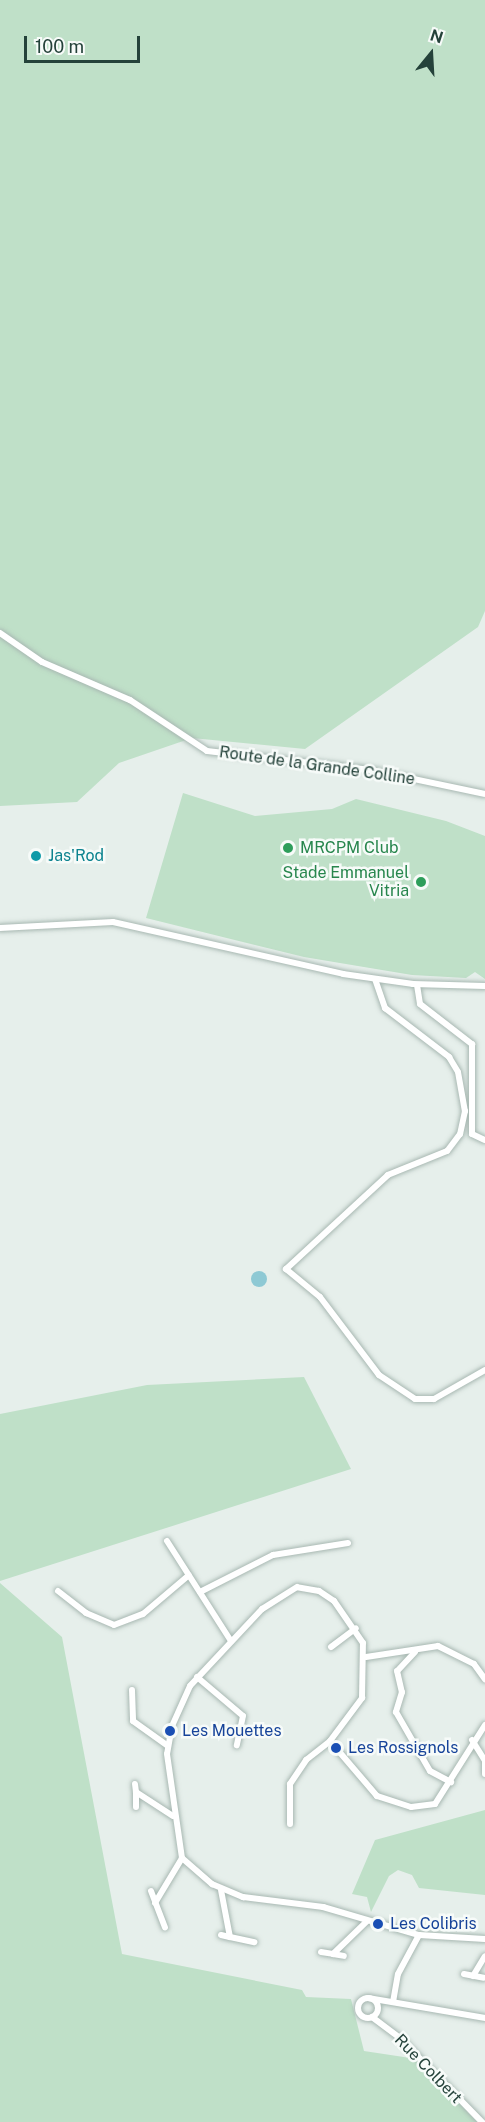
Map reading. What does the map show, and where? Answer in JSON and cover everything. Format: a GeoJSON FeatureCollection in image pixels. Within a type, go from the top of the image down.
{"type":"FeatureCollection","features":[{"type":"Feature","properties":{"kind":"street","name":"Route de la Grande Colline"},"geometry":{"type":"LineString","coordinates":[[0,633],[42,662],[130,700],[207,751],[371,770],[485,794]]}},
{"type":"Feature","properties":{"kind":"street"},"geometry":{"type":"LineString","coordinates":[[0,928],[113,921],[375,979],[417,985],[485,986]]}},
{"type":"Feature","properties":{"kind":"street"},"geometry":{"type":"LineString","coordinates":[[375,979],[385,1008],[449,1057],[458,1072],[465,1112],[460,1134],[447,1151],[388,1175],[286,1269],[320,1297],[379,1375],[415,1399],[434,1399],[485,1370]]}},
{"type":"Feature","properties":{"kind":"street"},"geometry":{"type":"LineString","coordinates":[[417,985],[420,1004],[472,1044],[472,1134],[485,1140]]}},
{"type":"Feature","properties":{"kind":"street"},"geometry":{"type":"LineString","coordinates":[[167,1541],[231,1641]]}},
{"type":"Feature","properties":{"kind":"street"},"geometry":{"type":"LineString","coordinates":[[200,1592],[273,1555],[348,1543]]}},
{"type":"Feature","properties":{"kind":"street"},"geometry":{"type":"LineString","coordinates":[[58,1590],[86,1613],[114,1625],[143,1614],[189,1575]]}},
{"type":"Feature","properties":{"kind":"street"},"geometry":{"type":"LineString","coordinates":[[290,1824],[290,1784],[301,1766],[330,1741],[358,1709],[366,1657],[356,1628],[327,1595],[297,1587],[278,1595],[197,1677],[184,1696],[168,1746],[172,1816],[182,1858],[221,1890],[367,1921],[419,1935],[485,1939]]}},
{"type":"Feature","properties":{"kind":"street"},"geometry":{"type":"LineString","coordinates":[[331,1647],[356,1628]]}},
{"type":"Feature","properties":{"kind":"street"},"geometry":{"type":"LineString","coordinates":[[366,1657],[416,1652],[438,1646],[474,1664],[485,1679]]}},
{"type":"Feature","properties":{"kind":"street"},"geometry":{"type":"LineString","coordinates":[[416,1652],[397,1671],[402,1692],[396,1712],[430,1771],[451,1782]]}},
{"type":"Feature","properties":{"kind":"street"},"geometry":{"type":"LineString","coordinates":[[197,1677],[243,1716]]}},
{"type":"Feature","properties":{"kind":"street"},"geometry":{"type":"LineString","coordinates":[[132,1690],[133,1722],[168,1746]]}},
{"type":"Feature","properties":{"kind":"street"},"geometry":{"type":"LineString","coordinates":[[237,1745],[243,1716],[250,1711]]}},
{"type":"Feature","properties":{"kind":"street"},"geometry":{"type":"LineString","coordinates":[[330,1741],[367,1788],[388,1802],[430,1806],[451,1782],[472,1740],[485,1725]]}},
{"type":"Feature","properties":{"kind":"street"},"geometry":{"type":"LineString","coordinates":[[472,1740],[485,1761],[485,1774]]}},
{"type":"Feature","properties":{"kind":"street"},"geometry":{"type":"LineString","coordinates":[[135,1784],[136,1807]]}},
{"type":"Feature","properties":{"kind":"street"},"geometry":{"type":"LineString","coordinates":[[135,1792],[172,1816]]}},
{"type":"Feature","properties":{"kind":"street"},"geometry":{"type":"LineString","coordinates":[[155,1903],[182,1858]]}},
{"type":"Feature","properties":{"kind":"street"},"geometry":{"type":"LineString","coordinates":[[221,1890],[230,1936]]}},
{"type":"Feature","properties":{"kind":"street"},"geometry":{"type":"LineString","coordinates":[[151,1891],[165,1927]]}},
{"type":"Feature","properties":{"kind":"street"},"geometry":{"type":"LineString","coordinates":[[333,1954],[367,1921]]}},
{"type":"Feature","properties":{"kind":"street"},"geometry":{"type":"LineString","coordinates":[[221,1935],[254,1942]]}},
{"type":"Feature","properties":{"kind":"street"},"geometry":{"type":"LineString","coordinates":[[393,2002],[398,1974],[419,1935]]}},
{"type":"Feature","properties":{"kind":"street"},"geometry":{"type":"LineString","coordinates":[[321,1952],[344,1956]]}},
{"type":"Feature","properties":{"kind":"street"},"geometry":{"type":"LineString","coordinates":[[473,1976],[485,1956]]}},
{"type":"Feature","properties":{"kind":"street"},"geometry":{"type":"LineString","coordinates":[[464,1974],[484,1978]]}},
{"type":"Feature","properties":{"kind":"street"},"geometry":{"type":"LineString","coordinates":[[368,1998],[485,2018]]}},
{"type":"Feature","properties":{"kind":"street"},"geometry":{"type":"LineString","coordinates":[[368,1998],[378,2008],[372,2018],[357,2010],[368,1998]]}},
{"type":"Feature","properties":{"kind":"street","name":"Rue Colbert"},"geometry":{"type":"LineString","coordinates":[[372,2018],[399,2037],[482,2122]]}},
{"type":"Feature","properties":{"kind":"green space"},"geometry":{"type":"Polygon","coordinates":[[[0,0],[485,0],[485,611],[478,627],[305,749],[192,738],[119,763],[77,802],[0,806],[0,0]]]}},
{"type":"Feature","properties":{"kind":"green space"},"geometry":{"type":"Polygon","coordinates":[[[183,793],[255,816],[332,809],[356,799],[446,821],[485,836],[485,979],[475,972],[466,978],[412,975],[304,957],[146,918],[183,793]]]}},
{"type":"Feature","properties":{"kind":"green space"},"geometry":{"type":"Polygon","coordinates":[[[304,1377],[351,1469],[0,1581],[0,1414],[147,1385],[304,1377]]]}},
{"type":"Feature","properties":{"kind":"green space"},"geometry":{"type":"Polygon","coordinates":[[[0,1583],[62,1637],[122,1954],[302,1990],[306,1997],[351,1999],[364,2051],[417,2059],[477,2122],[0,2122],[0,1583]]]}},
{"type":"Feature","properties":{"kind":"green space"},"geometry":{"type":"Polygon","coordinates":[[[485,1810],[485,1895],[419,1888],[412,1875],[398,1870],[389,1876],[371,1912],[367,1897],[352,1894],[375,1840],[485,1810]]]}},
{"type":"Feature","properties":{"kind":"water"},"geometry":{"type":"Polygon","coordinates":[[[259,1271],[267,1279],[259,1287],[251,1279],[259,1271]]]}},
{"type":"Feature","properties":{"kind":"place","name":"MRCPM Club"},"geometry":{"type":"Point","coordinates":[288,848]}},
{"type":"Feature","properties":{"kind":"place","name":"Jas'Rod"},"geometry":{"type":"Point","coordinates":[36,856]}},
{"type":"Feature","properties":{"kind":"place","name":"Stade Emmanuel Vitria"},"geometry":{"type":"Point","coordinates":[421,882]}},
{"type":"Feature","properties":{"kind":"place","name":"Les Mouettes"},"geometry":{"type":"Point","coordinates":[170,1731]}},
{"type":"Feature","properties":{"kind":"place","name":"Les Rossignols"},"geometry":{"type":"Point","coordinates":[336,1748]}},
{"type":"Feature","properties":{"kind":"place","name":"Les Colibris"},"geometry":{"type":"Point","coordinates":[378,1924]}}]}
